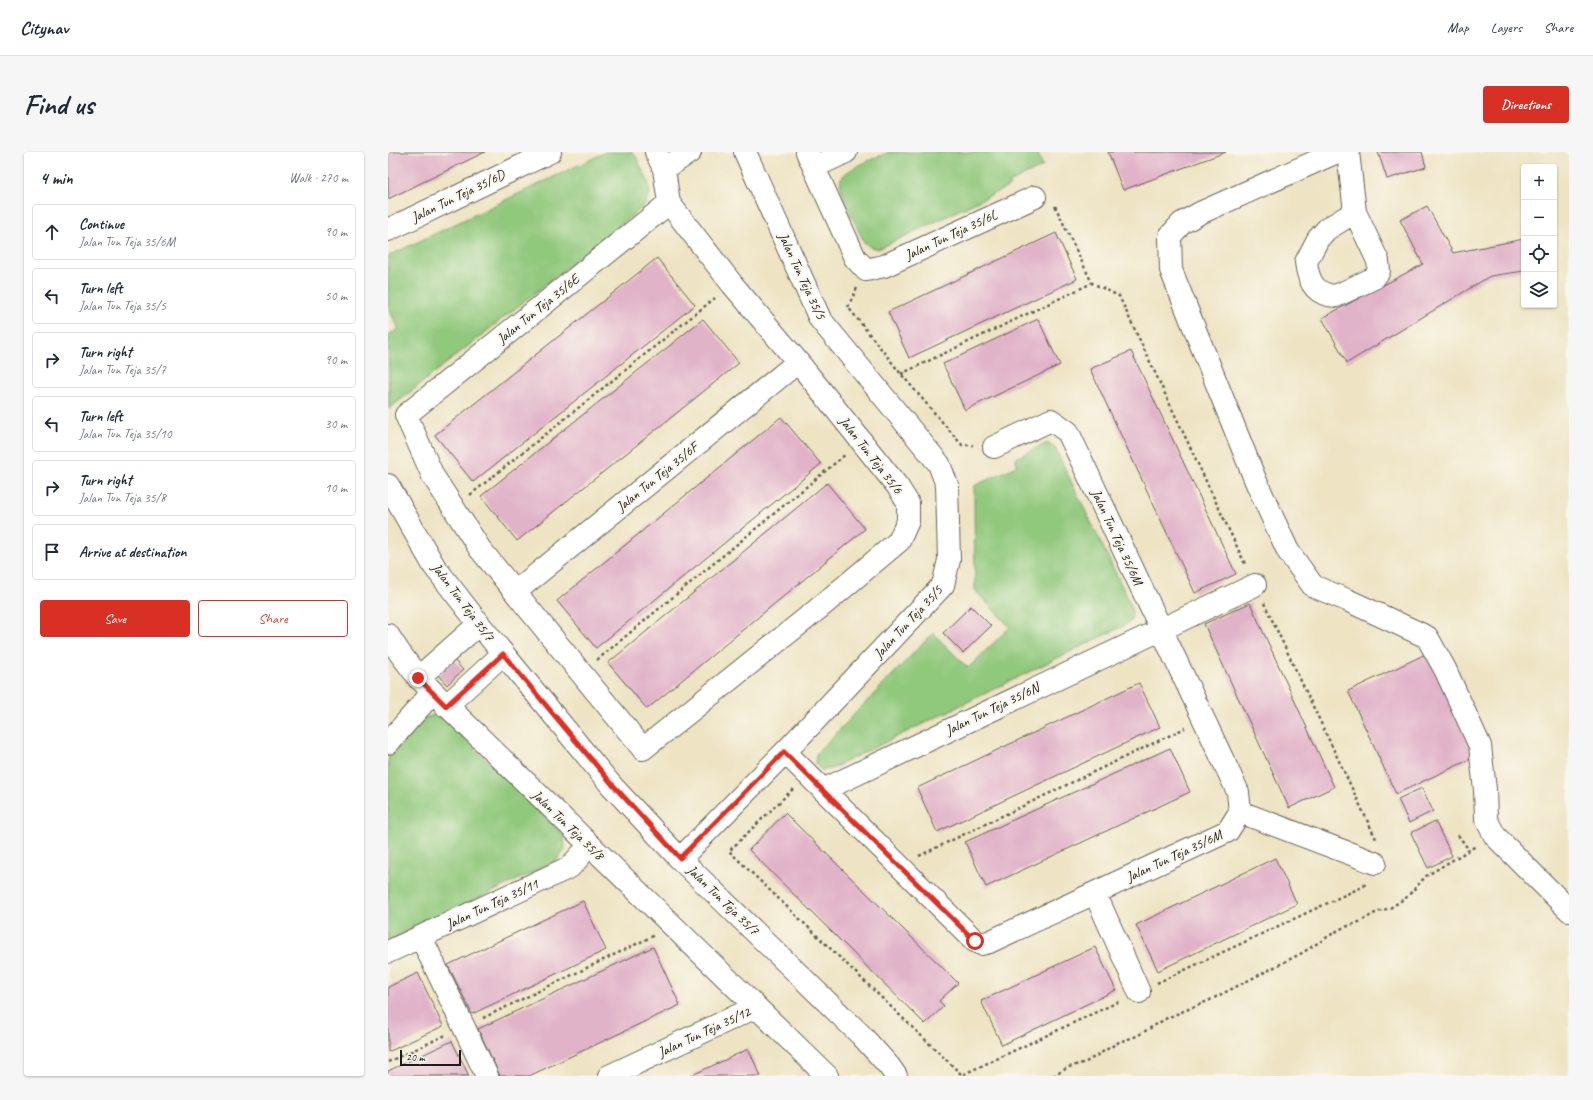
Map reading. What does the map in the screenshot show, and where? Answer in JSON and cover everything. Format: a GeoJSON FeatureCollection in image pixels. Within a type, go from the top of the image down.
{"type":"FeatureCollection","features":[{"type":"Feature","properties":{"kind":"street","name":"Jalan Tun Teja 35/6D"},"geometry":{"type":"LineString","coordinates":[[388,230],[550,152]]}},
{"type":"Feature","properties":{"kind":"street","name":"Jalan Tun Teja 35/6"},"geometry":{"type":"LineString","coordinates":[[581,673],[643,749],[812,614],[899,540],[908,521],[908,503],[898,486],[798,362],[732,284],[669,203],[660,160],[690,152]]}},
{"type":"Feature","properties":{"kind":"street","name":"Jalan Tun Teja 35/5"},"geometry":{"type":"LineString","coordinates":[[680,858],[784,752],[943,585],[949,560],[947,485],[938,464],[820,319],[745,152]]}},
{"type":"Feature","properties":{"kind":"street"},"geometry":{"type":"LineString","coordinates":[[846,152],[810,160],[855,258],[866,270]]}},
{"type":"Feature","properties":{"kind":"street"},"geometry":{"type":"LineString","coordinates":[[1336,152],[1200,213],[1182,223],[1170,236],[1171,270],[1257,484],[1288,551],[1313,586],[1427,637],[1445,669],[1480,746],[1485,790],[1486,819],[1494,836],[1569,910]]}},
{"type":"Feature","properties":{"kind":"street"},"geometry":{"type":"LineString","coordinates":[[1348,152],[1355,212]]}},
{"type":"Feature","properties":{"kind":"street","name":"Jalan Tun Teja 35/6L"},"geometry":{"type":"LineString","coordinates":[[866,270],[884,266],[1035,197]]}},
{"type":"Feature","properties":{"kind":"street","name":"Jalan Tun Teja 35/6E"},"geometry":{"type":"LineString","coordinates":[[454,508],[433,476],[406,416],[669,203]]}},
{"type":"Feature","properties":{"kind":"street","name":"Jalan Tun Teja 35/6F"},"geometry":{"type":"LineString","coordinates":[[515,592],[798,362]]}},
{"type":"Feature","properties":{"kind":"street","name":"Jalan Tun Teja 35/6M"},"geometry":{"type":"LineString","coordinates":[[784,752],[975,941],[981,944],[989,942],[1228,831],[1240,812],[1238,792],[1068,432],[1051,420],[994,446]]}},
{"type":"Feature","properties":{"kind":"street","name":"Jalan Tun Teja 35/7"},"geometry":{"type":"LineString","coordinates":[[388,485],[434,566],[503,654],[612,784],[680,858],[861,1035],[896,1076]]}},
{"type":"Feature","properties":{"kind":"street"},"geometry":{"type":"LineString","coordinates":[[454,508],[480,549],[581,673]]}},
{"type":"Feature","properties":{"kind":"street","name":"Jalan Tun Teja 35/6N"},"geometry":{"type":"LineString","coordinates":[[823,790],[1256,585]]}},
{"type":"Feature","properties":{"kind":"street"},"geometry":{"type":"LineString","coordinates":[[388,743],[432,692],[479,624]]}},
{"type":"Feature","properties":{"kind":"street","name":"Jalan Tun Teja 35/8"},"geometry":{"type":"LineString","coordinates":[[388,635],[399,653],[432,692],[827,1076]]}},
{"type":"Feature","properties":{"kind":"street"},"geometry":{"type":"LineString","coordinates":[[432,692],[503,654]]}},
{"type":"Feature","properties":{"kind":"street"},"geometry":{"type":"LineString","coordinates":[[1240,812],[1374,863]]}},
{"type":"Feature","properties":{"kind":"street","name":"Jalan Tun Teja 35/11"},"geometry":{"type":"LineString","coordinates":[[388,952],[570,867],[590,846]]}},
{"type":"Feature","properties":{"kind":"street"},"geometry":{"type":"LineString","coordinates":[[1095,893],[1139,992]]}},
{"type":"Feature","properties":{"kind":"street"},"geometry":{"type":"LineString","coordinates":[[421,937],[487,1076]]}},
{"type":"Feature","properties":{"kind":"street","name":"Jalan Tun Teja 35/12"},"geometry":{"type":"LineString","coordinates":[[609,1076],[756,1008]]}},
{"type":"Feature","properties":{"kind":"path"},"geometry":{"type":"LineString","coordinates":[[807,775],[729,851],[962,1075],[1364,886],[1381,850],[1119,296],[1092,283],[1052,201],[1035,197]]}},
{"type":"Feature","properties":{"kind":"path"},"geometry":{"type":"LineString","coordinates":[[866,270],[848,307],[901,374],[962,444],[994,446]]}},
{"type":"Feature","properties":{"kind":"path"},"geometry":{"type":"LineString","coordinates":[[901,374],[1092,283]]}},
{"type":"Feature","properties":{"kind":"path"},"geometry":{"type":"LineString","coordinates":[[454,508],[732,284]]}},
{"type":"Feature","properties":{"kind":"path"},"geometry":{"type":"LineString","coordinates":[[581,673],[861,441]]}},
{"type":"Feature","properties":{"kind":"path"},"geometry":{"type":"LineString","coordinates":[[898,865],[1204,719]]}},
{"type":"Feature","properties":{"kind":"path"},"geometry":{"type":"LineString","coordinates":[[1458,835],[1469,850]]}},
{"type":"Feature","properties":{"kind":"path"},"geometry":{"type":"LineString","coordinates":[[1053,1076],[1069,1067],[1086,1062],[1119,1042],[1136,1036],[1167,1018],[1210,1000],[1302,953],[1340,929],[1359,922],[1377,912],[1390,908],[1407,898],[1426,876],[1494,836]]}},
{"type":"Feature","properties":{"kind":"path"},"geometry":{"type":"LineString","coordinates":[[388,1062],[673,926]]}},
{"type":"Feature","properties":{"kind":"green space"},"geometry":{"type":"Polygon","coordinates":[[[606,152],[632,152],[635,155],[648,181],[650,194],[644,206],[389,409],[388,335],[399,329],[388,307],[388,256],[606,152]]]}},
{"type":"Feature","properties":{"kind":"green space"},"geometry":{"type":"Polygon","coordinates":[[[889,152],[1037,152],[1043,166],[1009,183],[1010,186],[878,249],[870,247],[864,242],[853,220],[842,192],[841,179],[855,167],[889,152]]]}},
{"type":"Feature","properties":{"kind":"green space"},"geometry":{"type":"Polygon","coordinates":[[[1047,443],[1055,448],[1131,605],[1131,621],[831,769],[821,770],[815,763],[816,754],[933,633],[968,668],[1010,627],[975,590],[974,486],[1017,466],[1016,458],[1047,443]]]}},
{"type":"Feature","properties":{"kind":"green space"},"geometry":{"type":"Polygon","coordinates":[[[433,715],[443,718],[564,835],[565,850],[555,862],[388,941],[388,759],[423,719],[433,715]]]}},
{"type":"Feature","properties":{"kind":"building"},"geometry":{"type":"Polygon","coordinates":[[[388,152],[485,152],[388,199],[388,152]]]}},
{"type":"Feature","properties":{"kind":"building"},"geometry":{"type":"Polygon","coordinates":[[[1108,152],[1226,152],[1123,190],[1108,152]]]}},
{"type":"Feature","properties":{"kind":"building"},"geometry":{"type":"Polygon","coordinates":[[[1378,152],[1422,152],[1426,167],[1387,179],[1378,152]]]}},
{"type":"Feature","properties":{"kind":"building"},"geometry":{"type":"Polygon","coordinates":[[[1427,206],[1453,253],[1521,240],[1521,271],[1490,276],[1347,363],[1322,318],[1423,264],[1400,220],[1427,206]]]}},
{"type":"Feature","properties":{"kind":"building"},"geometry":{"type":"Polygon","coordinates":[[[1056,233],[1077,279],[909,358],[888,312],[1056,233]]]}},
{"type":"Feature","properties":{"kind":"building"},"geometry":{"type":"Polygon","coordinates":[[[657,258],[695,305],[473,482],[435,435],[657,258]]]}},
{"type":"Feature","properties":{"kind":"building"},"geometry":{"type":"Polygon","coordinates":[[[703,319],[739,363],[517,541],[481,496],[703,319]]]}},
{"type":"Feature","properties":{"kind":"building"},"geometry":{"type":"Polygon","coordinates":[[[1038,319],[1060,365],[965,410],[943,364],[1038,319]]]}},
{"type":"Feature","properties":{"kind":"building"},"geometry":{"type":"Polygon","coordinates":[[[1131,351],[1236,574],[1195,593],[1090,369],[1131,351]]]}},
{"type":"Feature","properties":{"kind":"building"},"geometry":{"type":"Polygon","coordinates":[[[781,417],[821,464],[596,648],[557,601],[781,417]]]}},
{"type":"Feature","properties":{"kind":"building"},"geometry":{"type":"Polygon","coordinates":[[[827,483],[865,529],[647,709],[608,663],[827,483]]]}},
{"type":"Feature","properties":{"kind":"building"},"geometry":{"type":"Polygon","coordinates":[[[1250,603],[1334,787],[1289,808],[1204,624],[1250,603]]]}},
{"type":"Feature","properties":{"kind":"building"},"geometry":{"type":"Polygon","coordinates":[[[971,606],[991,626],[963,653],[943,633],[971,606]]]}},
{"type":"Feature","properties":{"kind":"building"},"geometry":{"type":"Polygon","coordinates":[[[1428,653],[1477,756],[1396,794],[1348,691],[1428,653]]]}},
{"type":"Feature","properties":{"kind":"building"},"geometry":{"type":"Polygon","coordinates":[[[454,660],[463,670],[447,685],[438,675],[454,660]]]}},
{"type":"Feature","properties":{"kind":"building"},"geometry":{"type":"Polygon","coordinates":[[[1139,683],[1160,727],[937,832],[917,788],[1139,683]]]}},
{"type":"Feature","properties":{"kind":"building"},"geometry":{"type":"Polygon","coordinates":[[[1170,748],[1190,792],[986,887],[965,842],[1170,748]]]}},
{"type":"Feature","properties":{"kind":"building"},"geometry":{"type":"Polygon","coordinates":[[[1422,788],[1433,811],[1409,823],[1398,799],[1422,788]]]}},
{"type":"Feature","properties":{"kind":"building"},"geometry":{"type":"Polygon","coordinates":[[[785,813],[958,983],[939,1001],[944,1006],[925,1024],[749,850],[785,813]]]}},
{"type":"Feature","properties":{"kind":"building"},"geometry":{"type":"Polygon","coordinates":[[[1435,821],[1452,856],[1428,868],[1411,833],[1435,821]]]}},
{"type":"Feature","properties":{"kind":"building"},"geometry":{"type":"Polygon","coordinates":[[[1275,858],[1297,904],[1158,971],[1136,925],[1275,858]]]}},
{"type":"Feature","properties":{"kind":"building"},"geometry":{"type":"Polygon","coordinates":[[[583,901],[606,950],[472,1014],[448,965],[583,901]]]}},
{"type":"Feature","properties":{"kind":"building"},"geometry":{"type":"Polygon","coordinates":[[[653,947],[680,1005],[529,1076],[500,1076],[478,1029],[653,947]]]}},
{"type":"Feature","properties":{"kind":"building"},"geometry":{"type":"Polygon","coordinates":[[[1095,947],[1116,990],[1002,1045],[981,1001],[1095,947]]]}},
{"type":"Feature","properties":{"kind":"building"},"geometry":{"type":"Polygon","coordinates":[[[418,973],[443,1026],[388,1052],[388,987],[418,973]]]}},
{"type":"Feature","properties":{"kind":"building"},"geometry":{"type":"Polygon","coordinates":[[[452,1041],[469,1076],[388,1076],[388,1071],[452,1041]]]}},
{"type":"Feature","properties":{"kind":"building"},"geometry":{"type":"Polygon","coordinates":[[[748,1049],[761,1076],[690,1076],[727,1059],[748,1049]]]}},
{"type":"Feature","properties":{"kind":"route"},"geometry":{"type":"LineString","coordinates":[[418,678],[446,706],[503,654],[612,784],[680,858],[784,752],[975,941]]}}]}
